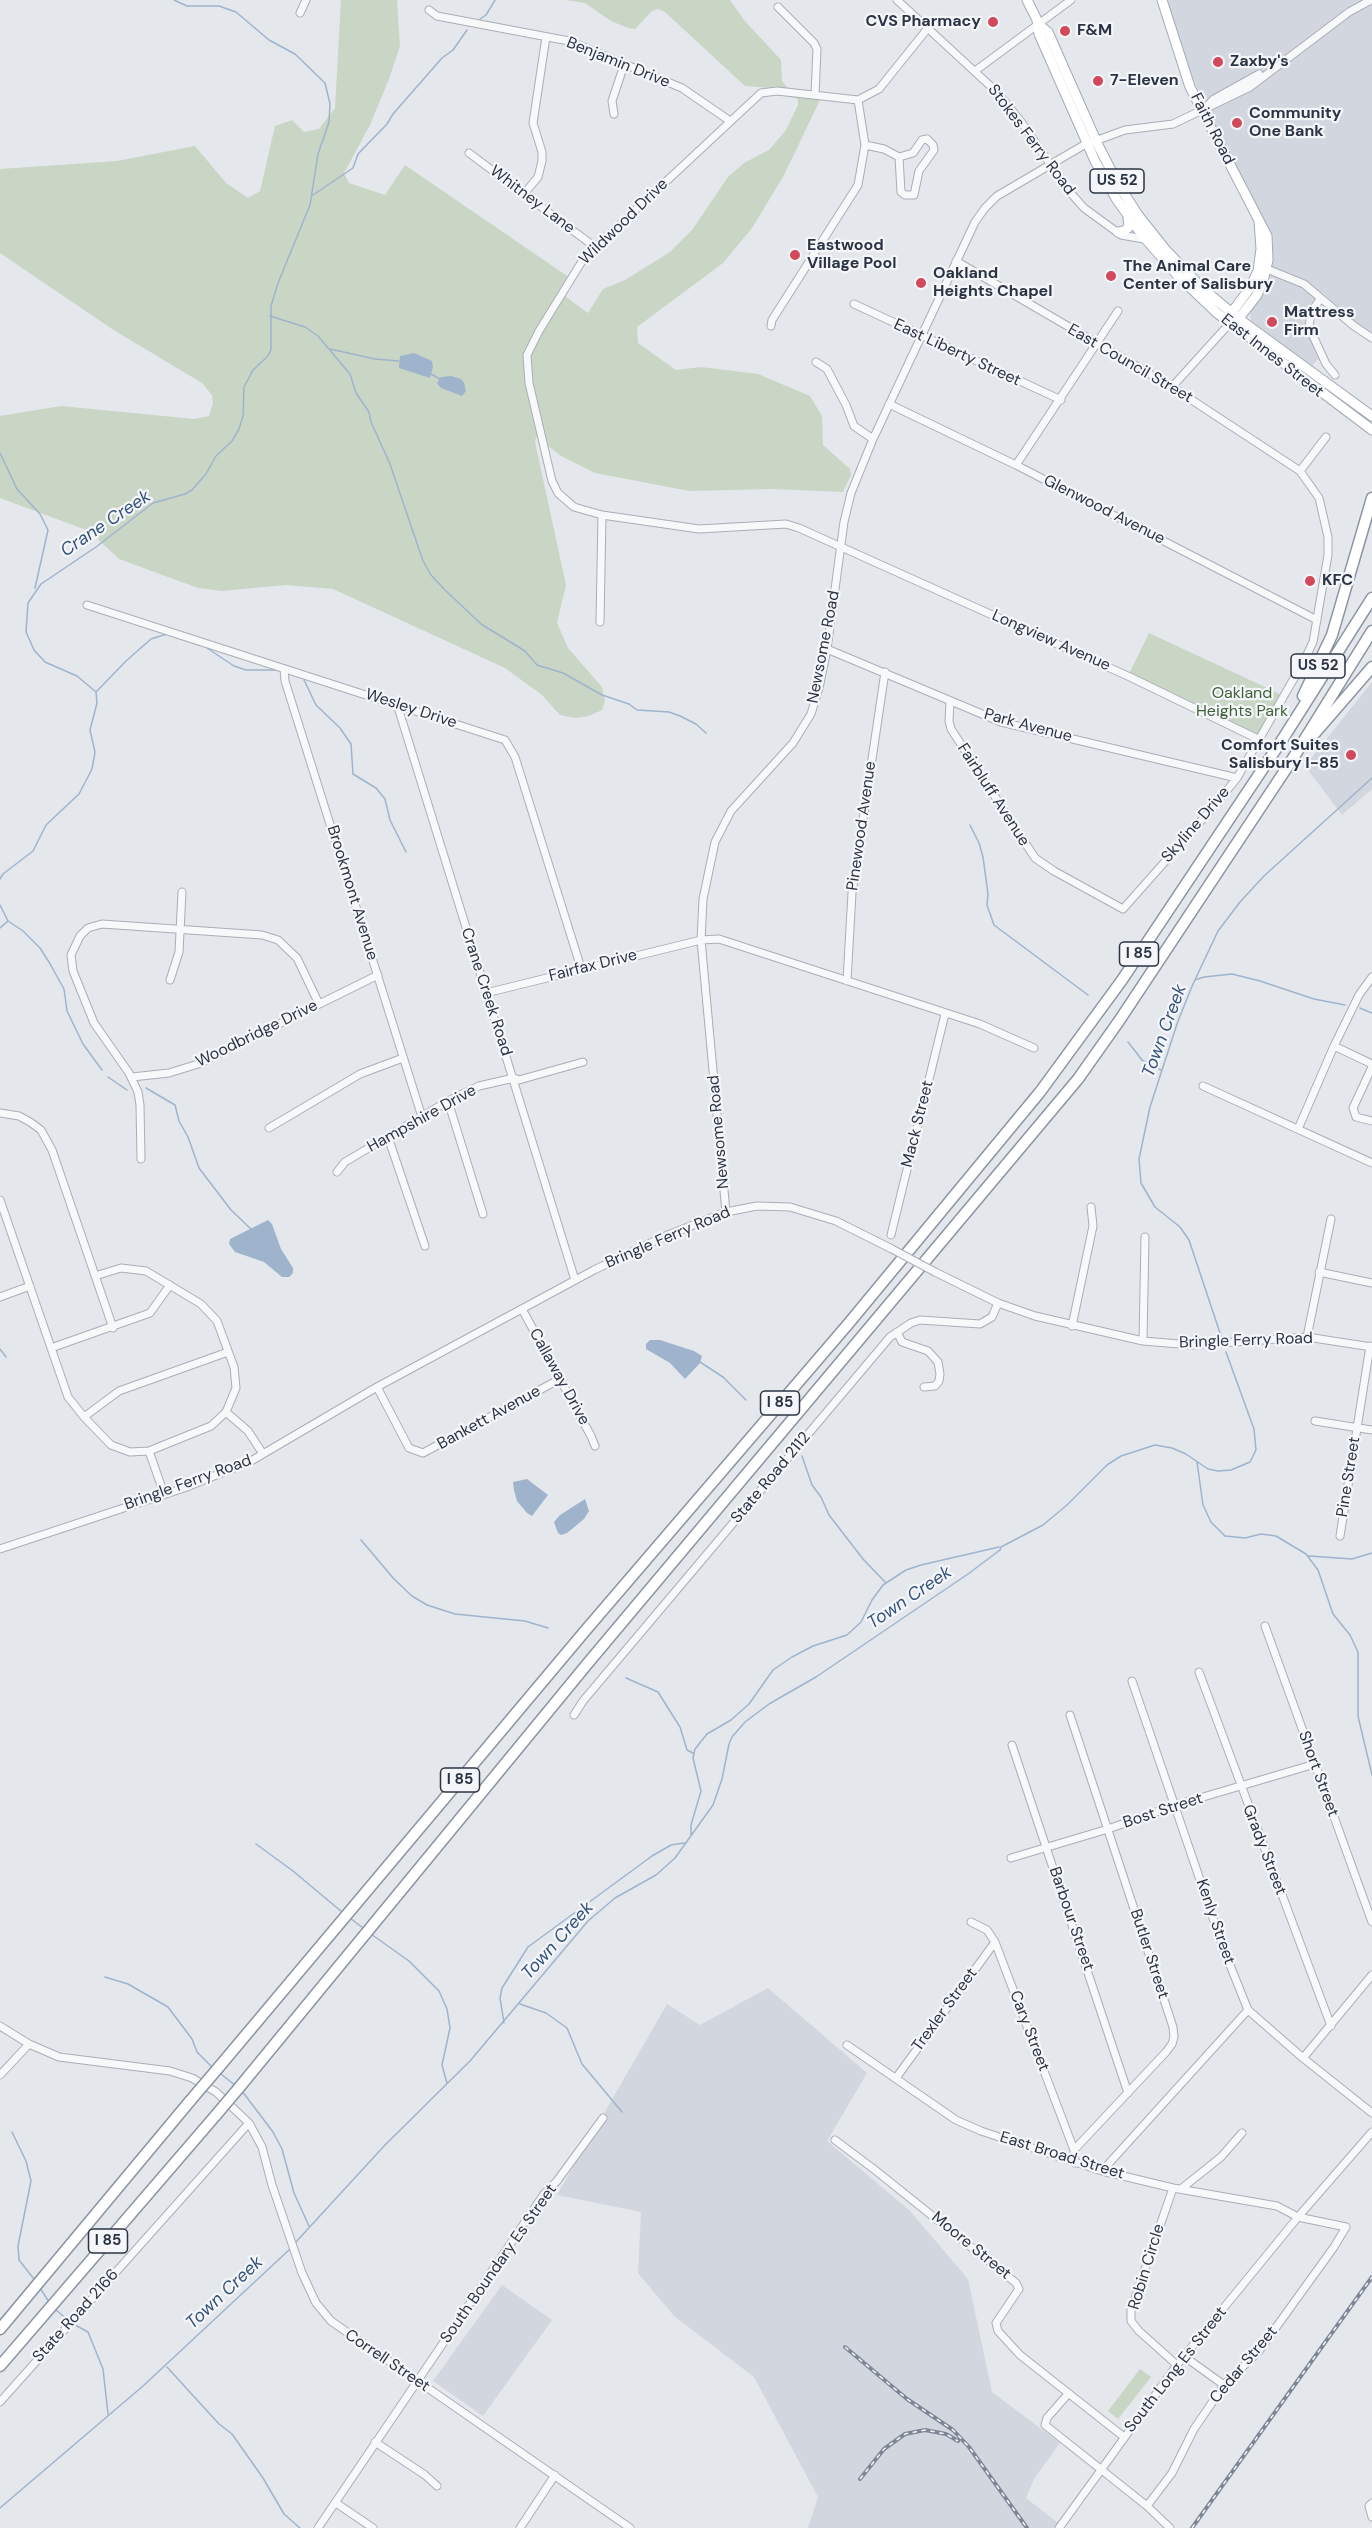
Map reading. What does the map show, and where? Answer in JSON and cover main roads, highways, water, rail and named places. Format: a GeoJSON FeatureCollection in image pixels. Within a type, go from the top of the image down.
{"type":"FeatureCollection","features":[{"type":"Feature","properties":{"kind":"highway","name":"US 52"},"geometry":{"type":"LineString","coordinates":[[1284,737],[1328,644],[1372,498]]}},
{"type":"Feature","properties":{"kind":"highway"},"geometry":{"type":"LineString","coordinates":[[1345,591],[1372,521]]}},
{"type":"Feature","properties":{"kind":"highway","name":"I 85"},"geometry":{"type":"LineString","coordinates":[[0,2329],[585,1631],[849,1323],[1033,1101],[1122,980],[1284,737],[1372,598]]}},
{"type":"Feature","properties":{"kind":"highway","name":"I 85"},"geometry":{"type":"LineString","coordinates":[[0,2366],[216,2115],[607,1640],[1078,1079],[1290,763],[1372,631]]}},
{"type":"Feature","properties":{"kind":"highway","name":"US 52"},"geometry":{"type":"LineString","coordinates":[[1290,763],[1372,667]]}},
{"type":"Feature","properties":{"kind":"main road","name":"East Innes Street"},"geometry":{"type":"LineString","coordinates":[[1027,0],[1039,25],[1048,32],[1108,184],[1146,240],[1184,283],[1372,416]]}},
{"type":"Feature","properties":{"kind":"main road","name":"Faith Road"},"geometry":{"type":"LineString","coordinates":[[1162,0],[1182,66],[1202,112],[1267,239],[1267,270],[1259,291],[1233,318]]}},
{"type":"Feature","properties":{"kind":"main road","name":"East Innes Street"},"geometry":{"type":"LineString","coordinates":[[1092,142],[1148,229],[1190,276],[1233,318],[1372,430]]}},
{"type":"Feature","properties":{"kind":"main road"},"geometry":{"type":"LineString","coordinates":[[1118,232],[1129,227],[1127,215]]}},
{"type":"Feature","properties":{"kind":"main road","name":"Faith Road"},"geometry":{"type":"LineString","coordinates":[[1233,318],[1259,268],[1262,249],[1259,221]]}},
{"type":"Feature","properties":{"kind":"water"},"geometry":{"type":"Polygon","coordinates":[[[414,353],[432,361],[430,378],[399,368],[400,356],[414,353]]]}},
{"type":"Feature","properties":{"kind":"water"},"geometry":{"type":"Polygon","coordinates":[[[451,376],[461,379],[464,383],[466,391],[462,396],[441,388],[437,383],[441,377],[451,376]]]}},
{"type":"Feature","properties":{"kind":"water"},"geometry":{"type":"Polygon","coordinates":[[[268,1220],[272,1224],[281,1249],[293,1268],[293,1273],[289,1277],[282,1277],[264,1262],[235,1252],[229,1244],[230,1239],[268,1220]]]}},
{"type":"Feature","properties":{"kind":"water"},"geometry":{"type":"Polygon","coordinates":[[[650,1340],[660,1340],[694,1351],[702,1356],[700,1363],[685,1379],[670,1363],[646,1349],[646,1344],[650,1340]]]}},
{"type":"Feature","properties":{"kind":"water"},"geometry":{"type":"Polygon","coordinates":[[[527,1479],[548,1495],[532,1516],[517,1501],[514,1490],[513,1482],[527,1479]]]}},
{"type":"Feature","properties":{"kind":"water"},"geometry":{"type":"Polygon","coordinates":[[[585,1499],[589,1511],[584,1519],[567,1533],[561,1535],[558,1533],[554,1522],[560,1515],[585,1499]]]}},
{"type":"Feature","properties":{"kind":"waterway","name":"Crane Creek"},"geometry":{"type":"LineString","coordinates":[[0,879],[3,874],[33,851],[46,825],[79,794],[92,769],[95,752],[90,730],[97,703],[96,692],[77,676],[45,662],[34,650],[26,632],[28,603],[41,584],[96,547],[153,503],[192,490],[206,474],[216,456],[232,441],[243,416],[244,387],[253,370],[271,350],[271,306],[310,205],[318,154],[329,122],[330,104],[325,83],[295,54],[269,40],[236,12],[219,6],[187,6],[174,0]]}},
{"type":"Feature","properties":{"kind":"waterway"},"geometry":{"type":"LineString","coordinates":[[480,19],[486,15],[495,0]]}},
{"type":"Feature","properties":{"kind":"waterway"},"geometry":{"type":"LineString","coordinates":[[313,195],[353,168],[358,154],[387,124],[442,58],[453,50],[467,30]]}},
{"type":"Feature","properties":{"kind":"waterway"},"geometry":{"type":"LineString","coordinates":[[270,316],[305,327],[318,336],[350,374],[356,393],[369,412],[371,422],[390,464],[423,561],[431,575],[445,590],[481,624],[525,651],[537,665],[563,673],[602,695],[629,704],[637,710],[669,712],[680,716],[696,724],[706,733]]}},
{"type":"Feature","properties":{"kind":"waterway"},"geometry":{"type":"LineString","coordinates":[[330,349],[375,359],[399,361]]}},
{"type":"Feature","properties":{"kind":"waterway"},"geometry":{"type":"LineString","coordinates":[[431,374],[440,379]]}},
{"type":"Feature","properties":{"kind":"waterway"},"geometry":{"type":"LineString","coordinates":[[0,453],[17,489],[40,514],[48,530],[35,588]]}},
{"type":"Feature","properties":{"kind":"waterway"},"geometry":{"type":"LineString","coordinates":[[96,692],[151,639],[167,634],[199,645]]}},
{"type":"Feature","properties":{"kind":"waterway"},"geometry":{"type":"LineString","coordinates":[[204,646],[234,666],[246,670],[276,670]]}},
{"type":"Feature","properties":{"kind":"waterway"},"geometry":{"type":"LineString","coordinates":[[304,680],[316,705],[340,728],[351,744],[353,774],[376,788],[385,799],[390,820],[406,852]]}},
{"type":"Feature","properties":{"kind":"waterway","name":"Town Creek"},"geometry":{"type":"LineString","coordinates":[[1221,1336],[1189,1240],[1180,1227],[1155,1207],[1141,1183],[1139,1159],[1150,1107],[1178,1021],[1218,931],[1264,876],[1372,778]]}},
{"type":"Feature","properties":{"kind":"waterway"},"geometry":{"type":"LineString","coordinates":[[970,825],[983,857],[988,894],[987,905],[994,925],[1088,995]]}},
{"type":"Feature","properties":{"kind":"waterway","name":"Crane Creek"},"geometry":{"type":"LineString","coordinates":[[0,905],[8,921],[0,928]]}},
{"type":"Feature","properties":{"kind":"waterway"},"geometry":{"type":"LineString","coordinates":[[8,921],[23,931],[40,948],[49,962],[64,989],[67,1011],[83,1044],[102,1070]]}},
{"type":"Feature","properties":{"kind":"waterway"},"geometry":{"type":"LineString","coordinates":[[1195,980],[1232,974],[1314,999],[1345,1005]]}},
{"type":"Feature","properties":{"kind":"waterway"},"geometry":{"type":"LineString","coordinates":[[1360,1008],[1372,1013]]}},
{"type":"Feature","properties":{"kind":"waterway"},"geometry":{"type":"LineString","coordinates":[[1128,1042],[1142,1060],[1161,1070]]}},
{"type":"Feature","properties":{"kind":"waterway"},"geometry":{"type":"LineString","coordinates":[[108,1077],[127,1090]]}},
{"type":"Feature","properties":{"kind":"waterway"},"geometry":{"type":"LineString","coordinates":[[146,1088],[175,1105],[179,1121],[188,1137],[199,1168],[231,1210],[252,1230]]}},
{"type":"Feature","properties":{"kind":"waterway"},"geometry":{"type":"LineString","coordinates":[[0,1349],[6,1357]]}},
{"type":"Feature","properties":{"kind":"waterway","name":"Town Creek"},"geometry":{"type":"LineString","coordinates":[[295,2243],[385,2145],[470,2061],[588,1921],[615,1898],[656,1875],[675,1858],[713,1805],[722,1779],[729,1744],[745,1722],[968,1574],[1001,1547],[1043,1525],[1067,1505],[1107,1465],[1121,1456],[1155,1445],[1172,1448],[1186,1454],[1208,1469],[1218,1471],[1231,1470],[1250,1462],[1256,1450],[1254,1429],[1226,1352]]}},
{"type":"Feature","properties":{"kind":"waterway"},"geometry":{"type":"LineString","coordinates":[[700,1362],[723,1377],[746,1400]]}},
{"type":"Feature","properties":{"kind":"waterway"},"geometry":{"type":"LineString","coordinates":[[802,1456],[812,1485],[821,1497],[829,1515],[863,1559],[885,1582]]}},
{"type":"Feature","properties":{"kind":"waterway"},"geometry":{"type":"LineString","coordinates":[[1197,1462],[1203,1505],[1211,1522],[1225,1536],[1245,1538],[1261,1534],[1276,1536],[1306,1554],[1318,1570],[1333,1614],[1350,1635],[1358,1652],[1358,1716],[1372,1775]]}},
{"type":"Feature","properties":{"kind":"waterway"},"geometry":{"type":"LineString","coordinates":[[361,1540],[394,1579],[412,1596],[427,1605],[455,1614],[525,1621],[548,1628]]}},
{"type":"Feature","properties":{"kind":"waterway"},"geometry":{"type":"LineString","coordinates":[[691,1835],[691,1825],[701,1791],[693,1758],[695,1749],[707,1734],[731,1720],[749,1704],[773,1670],[813,1646],[847,1635],[861,1622],[883,1585],[906,1570],[999,1547]]}},
{"type":"Feature","properties":{"kind":"waterway"},"geometry":{"type":"LineString","coordinates":[[1309,1556],[1352,1559],[1372,1553]]}},
{"type":"Feature","properties":{"kind":"waterway"},"geometry":{"type":"LineString","coordinates":[[626,1678],[658,1692],[680,1727],[687,1750],[693,1753]]}},
{"type":"Feature","properties":{"kind":"waterway"},"geometry":{"type":"LineString","coordinates":[[504,2023],[500,1998],[502,1988],[528,1947],[652,1856],[671,1845],[684,1843]]}},
{"type":"Feature","properties":{"kind":"waterway"},"geometry":{"type":"LineString","coordinates":[[256,1844],[342,1912]]}},
{"type":"Feature","properties":{"kind":"waterway"},"geometry":{"type":"LineString","coordinates":[[350,1918],[363,1928]]}},
{"type":"Feature","properties":{"kind":"waterway"},"geometry":{"type":"LineString","coordinates":[[371,1934],[409,1961],[439,1991],[447,2009],[450,2028],[442,2065],[447,2083]]}},
{"type":"Feature","properties":{"kind":"waterway"},"geometry":{"type":"LineString","coordinates":[[105,1977],[128,1984],[168,2007],[192,2039],[197,2052],[212,2067]]}},
{"type":"Feature","properties":{"kind":"waterway"},"geometry":{"type":"LineString","coordinates":[[520,2004],[546,2013],[567,2028],[582,2064],[622,2112]]}},
{"type":"Feature","properties":{"kind":"waterway"},"geometry":{"type":"LineString","coordinates":[[221,2074],[236,2086]]}},
{"type":"Feature","properties":{"kind":"waterway"},"geometry":{"type":"LineString","coordinates":[[242,2091],[273,2132],[282,2149],[294,2193],[309,2226]]}},
{"type":"Feature","properties":{"kind":"waterway"},"geometry":{"type":"LineString","coordinates":[[12,2132],[26,2161],[31,2181],[18,2246],[19,2260],[34,2279]]}},
{"type":"Feature","properties":{"kind":"waterway","name":"Town Creek"},"geometry":{"type":"LineString","coordinates":[[0,2508],[143,2386],[290,2249]]}},
{"type":"Feature","properties":{"kind":"waterway"},"geometry":{"type":"LineString","coordinates":[[40,2288],[49,2302]]}},
{"type":"Feature","properties":{"kind":"waterway"},"geometry":{"type":"LineString","coordinates":[[56,2310],[68,2320]]}},
{"type":"Feature","properties":{"kind":"waterway"},"geometry":{"type":"LineString","coordinates":[[75,2325],[88,2332],[103,2369],[108,2414]]}},
{"type":"Feature","properties":{"kind":"waterway"},"geometry":{"type":"LineString","coordinates":[[167,2367],[219,2424],[232,2434],[263,2478],[284,2514],[300,2528]]}},
{"type":"Feature","properties":{"kind":"railway"},"geometry":{"type":"LineString","coordinates":[[1192,2528],[1372,2277]]}},
{"type":"Feature","properties":{"kind":"railway"},"geometry":{"type":"LineString","coordinates":[[845,2347],[907,2399],[953,2430],[969,2447],[1027,2528]]}},
{"type":"Feature","properties":{"kind":"railway"},"geometry":{"type":"LineString","coordinates":[[860,2479],[884,2449],[905,2434],[925,2430],[946,2434],[958,2441]]}},
{"type":"Feature","properties":{"kind":"place","name":"CVS Pharmacy"},"geometry":{"type":"Point","coordinates":[993,22]}},
{"type":"Feature","properties":{"kind":"place","name":"F&M"},"geometry":{"type":"Point","coordinates":[1065,31]}},
{"type":"Feature","properties":{"kind":"place","name":"Zaxby's"},"geometry":{"type":"Point","coordinates":[1218,62]}},
{"type":"Feature","properties":{"kind":"place","name":"7-Eleven"},"geometry":{"type":"Point","coordinates":[1098,81]}},
{"type":"Feature","properties":{"kind":"place","name":"Community One Bank"},"geometry":{"type":"Point","coordinates":[1237,123]}},
{"type":"Feature","properties":{"kind":"place","name":"Eastwood Village Pool"},"geometry":{"type":"Point","coordinates":[795,255]}},
{"type":"Feature","properties":{"kind":"place","name":"The Animal Care Center of Salisbury"},"geometry":{"type":"Point","coordinates":[1111,276]}},
{"type":"Feature","properties":{"kind":"place","name":"Oakland Heights Chapel"},"geometry":{"type":"Point","coordinates":[921,283]}},
{"type":"Feature","properties":{"kind":"place","name":"Mattress Firm"},"geometry":{"type":"Point","coordinates":[1272,322]}},
{"type":"Feature","properties":{"kind":"place","name":"KFC"},"geometry":{"type":"Point","coordinates":[1310,581]}},
{"type":"Feature","properties":{"kind":"place","name":"Comfort Suites Salisbury I-85"},"geometry":{"type":"Point","coordinates":[1351,755]}},
{"type":"Feature","properties":{"kind":"park label","name":"Oakland Heights Park"},"geometry":{"type":"Point","coordinates":[1242,703]}}]}
